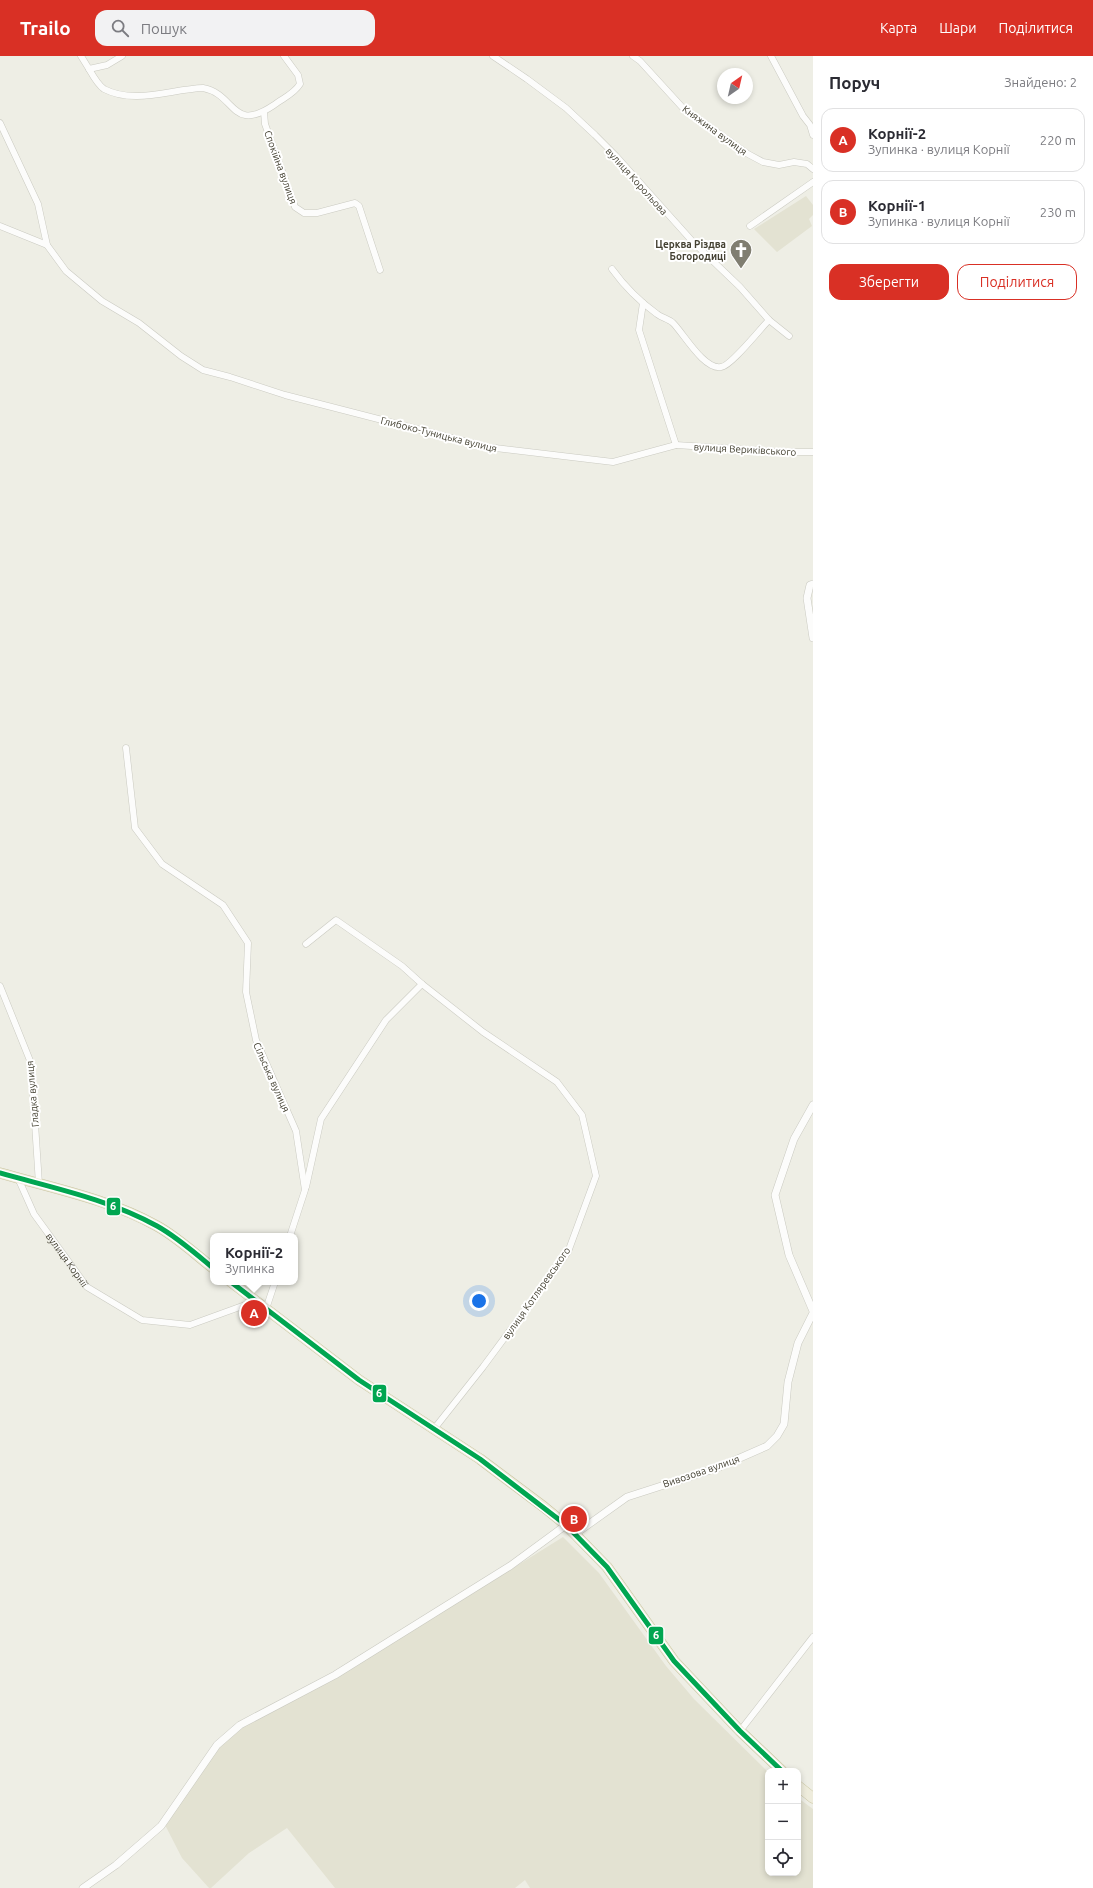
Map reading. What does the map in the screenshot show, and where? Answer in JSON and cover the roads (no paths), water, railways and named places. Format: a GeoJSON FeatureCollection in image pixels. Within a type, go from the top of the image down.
{"type":"FeatureCollection","features":[{"type":"Feature","properties":{"kind":"highway"},"geometry":{"type":"LineString","coordinates":[[0,1173],[126,1210],[158,1226],[210,1266]]}},
{"type":"Feature","properties":{"kind":"highway"},"geometry":{"type":"LineString","coordinates":[[235,1285],[359,1380],[493,1469],[566,1525],[607,1567],[674,1661],[740,1731],[779,1768]]}},
{"type":"Feature","properties":{"kind":"highway"},"geometry":{"type":"LineString","coordinates":[[801,1788],[813,1798]]}},
{"type":"Feature","properties":{"kind":"street"},"geometry":{"type":"LineString","coordinates":[[81,56],[89,70],[103,88],[125,95],[150,95],[203,88],[211,89],[242,115],[255,116],[264,112],[296,91],[300,84],[298,75],[284,56]]}},
{"type":"Feature","properties":{"kind":"street"},"geometry":{"type":"LineString","coordinates":[[89,70],[107,65],[122,56]]}},
{"type":"Feature","properties":{"kind":"street","name":"вулиця Корольова"},"geometry":{"type":"LineString","coordinates":[[493,56],[566,108],[595,135],[616,156],[693,242],[740,287],[768,320],[789,336]]}},
{"type":"Feature","properties":{"kind":"street","name":"Княжина вулиця"},"geometry":{"type":"LineString","coordinates":[[633,56],[640,61],[682,107],[748,154],[763,162],[778,165],[794,162],[807,164],[813,169]]}},
{"type":"Feature","properties":{"kind":"street"},"geometry":{"type":"LineString","coordinates":[[771,56],[803,116],[810,125],[813,135]]}},
{"type":"Feature","properties":{"kind":"street","name":"Спокійна вулиця"},"geometry":{"type":"LineString","coordinates":[[264,112],[265,124],[295,207],[304,213],[317,213],[355,203],[359,206],[380,270]]}},
{"type":"Feature","properties":{"kind":"street"},"geometry":{"type":"LineString","coordinates":[[0,123],[38,204],[47,244]]}},
{"type":"Feature","properties":{"kind":"street"},"geometry":{"type":"LineString","coordinates":[[750,226],[813,182]]}},
{"type":"Feature","properties":{"kind":"street"},"geometry":{"type":"LineString","coordinates":[[0,226],[47,244]]}},
{"type":"Feature","properties":{"kind":"street","name":"Глибоко-Туницька вулиця"},"geometry":{"type":"LineString","coordinates":[[47,244],[66,271],[102,301],[139,323],[203,370],[230,377],[285,396],[486,447],[613,462],[676,445]]}},
{"type":"Feature","properties":{"kind":"street"},"geometry":{"type":"LineString","coordinates":[[612,269],[625,286],[643,303],[672,322],[703,359],[716,367],[723,367],[736,356],[768,320]]}},
{"type":"Feature","properties":{"kind":"street"},"geometry":{"type":"LineString","coordinates":[[643,303],[639,330],[676,445]]}},
{"type":"Feature","properties":{"kind":"street","name":"вулиця Вериківського"},"geometry":{"type":"LineString","coordinates":[[676,445],[782,452],[813,452]]}},
{"type":"Feature","properties":{"kind":"street"},"geometry":{"type":"LineString","coordinates":[[813,584],[810,585],[807,598],[813,638]]}},
{"type":"Feature","properties":{"kind":"street","name":"Сільська вулиця"},"geometry":{"type":"LineString","coordinates":[[126,748],[135,828],[162,864],[223,905],[248,943],[246,992],[256,1040],[296,1131],[306,1190]]}},
{"type":"Feature","properties":{"kind":"street"},"geometry":{"type":"LineString","coordinates":[[306,944],[336,920],[402,966],[422,984]]}},
{"type":"Feature","properties":{"kind":"street","name":"Сільська вулиця"},"geometry":{"type":"LineString","coordinates":[[291,1233],[306,1190],[321,1119],[386,1020],[422,984]]}},
{"type":"Feature","properties":{"kind":"street","name":"вулиця Котляревського"},"geometry":{"type":"LineString","coordinates":[[422,984],[483,1032],[557,1082],[582,1115],[596,1176],[568,1252],[483,1367],[434,1429]]}},
{"type":"Feature","properties":{"kind":"street","name":"Гладка вулиця"},"geometry":{"type":"LineString","coordinates":[[0,986],[31,1063],[39,1184]]}},
{"type":"Feature","properties":{"kind":"street","name":"Вивозова вулиця"},"geometry":{"type":"LineString","coordinates":[[576,1534],[627,1498],[717,1468],[767,1446],[777,1436],[784,1424],[788,1382],[794,1358],[798,1343],[813,1312],[789,1255],[775,1195],[794,1139],[813,1105]]}},
{"type":"Feature","properties":{"kind":"street","name":"вулиця Корнії"},"geometry":{"type":"LineString","coordinates":[[18,1178],[34,1214],[86,1287],[142,1320],[190,1325],[256,1301]]}},
{"type":"Feature","properties":{"kind":"street"},"geometry":{"type":"LineString","coordinates":[[266,1309],[274,1285]]}},
{"type":"Feature","properties":{"kind":"street"},"geometry":{"type":"LineString","coordinates":[[83,1888],[116,1865],[161,1826],[217,1745],[240,1725],[334,1676],[510,1566],[566,1525]]}},
{"type":"Feature","properties":{"kind":"street"},"geometry":{"type":"LineString","coordinates":[[740,1731],[813,1637]]}},
{"type":"Feature","properties":{"kind":"place","name":"Церква Різдва Богородиці"},"geometry":{"type":"Point","coordinates":[741,270]}},
{"type":"Feature","properties":{"kind":"place","name":"Корнії-2"},"geometry":{"type":"Point","coordinates":[254,1313]}},
{"type":"Feature","properties":{"kind":"place","name":"Корнії-1"},"geometry":{"type":"Point","coordinates":[574,1519]}}]}
